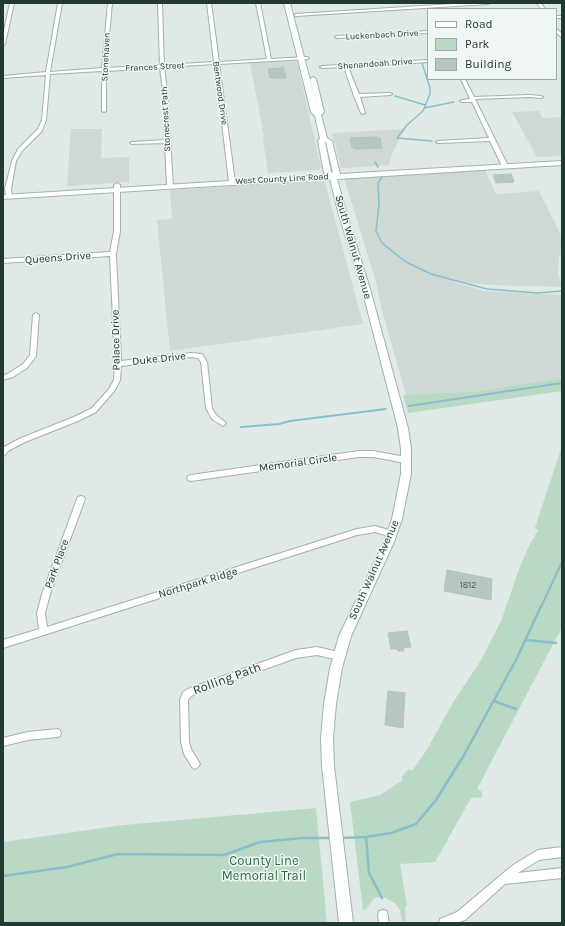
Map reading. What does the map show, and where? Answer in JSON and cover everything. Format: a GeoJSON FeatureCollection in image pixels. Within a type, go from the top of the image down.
{"type":"FeatureCollection","features":[{"type":"Feature","properties":{"kind":"street"},"geometry":{"type":"LineString","coordinates":[[3,44],[12,3]]}},
{"type":"Feature","properties":{"kind":"street"},"geometry":{"type":"LineString","coordinates":[[6,195],[14,161],[20,150],[38,133],[43,124],[46,109],[48,73],[60,3]]}},
{"type":"Feature","properties":{"kind":"street","name":"Stonehaven"},"geometry":{"type":"LineString","coordinates":[[104,111],[104,70],[110,3]]}},
{"type":"Feature","properties":{"kind":"street","name":"Stonecrest Path"},"geometry":{"type":"LineString","coordinates":[[160,3],[162,66],[165,91],[170,184]]}},
{"type":"Feature","properties":{"kind":"street","name":"Bentwood Drive"},"geometry":{"type":"LineString","coordinates":[[209,3],[232,180]]}},
{"type":"Feature","properties":{"kind":"street"},"geometry":{"type":"LineString","coordinates":[[258,3],[269,60]]}},
{"type":"Feature","properties":{"kind":"street","name":"South Walnut Avenue"},"geometry":{"type":"LineString","coordinates":[[287,3],[304,58]]}},
{"type":"Feature","properties":{"kind":"street","name":"South Walnut Avenue"},"geometry":{"type":"LineString","coordinates":[[293,3],[314,112],[318,115],[324,139],[321,141],[333,174],[403,428],[406,460],[404,488],[392,534],[352,617],[339,656],[333,682],[328,722],[328,766],[346,923]]}},
{"type":"Feature","properties":{"kind":"street"},"geometry":{"type":"LineString","coordinates":[[376,3],[379,10]]}},
{"type":"Feature","properties":{"kind":"street"},"geometry":{"type":"LineString","coordinates":[[296,15],[488,4]]}},
{"type":"Feature","properties":{"kind":"street","name":"Luckenbach Drive"},"geometry":{"type":"LineString","coordinates":[[337,37],[427,32]]}},
{"type":"Feature","properties":{"kind":"street","name":"Frances Street"},"geometry":{"type":"LineString","coordinates":[[3,77],[304,58]]}},
{"type":"Feature","properties":{"kind":"street","name":"Shenandoah Drive"},"geometry":{"type":"LineString","coordinates":[[322,67],[427,60]]}},
{"type":"Feature","properties":{"kind":"street"},"geometry":{"type":"LineString","coordinates":[[346,66],[363,113]]}},
{"type":"Feature","properties":{"kind":"street"},"geometry":{"type":"LineString","coordinates":[[464,80],[504,164]]}},
{"type":"Feature","properties":{"kind":"street"},"geometry":{"type":"LineString","coordinates":[[356,96],[390,94]]}},
{"type":"Feature","properties":{"kind":"street"},"geometry":{"type":"LineString","coordinates":[[462,101],[529,96],[541,97]]}},
{"type":"Feature","properties":{"kind":"street"},"geometry":{"type":"LineString","coordinates":[[438,142],[492,140]]}},
{"type":"Feature","properties":{"kind":"street"},"geometry":{"type":"LineString","coordinates":[[132,143],[167,141]]}},
{"type":"Feature","properties":{"kind":"street","name":"West County Line Road"},"geometry":{"type":"LineString","coordinates":[[504,164],[562,158]]}},
{"type":"Feature","properties":{"kind":"street","name":"West County Line Road"},"geometry":{"type":"LineString","coordinates":[[6,195],[504,164],[562,163]]}},
{"type":"Feature","properties":{"kind":"street","name":"Palace Drive"},"geometry":{"type":"LineString","coordinates":[[4,450],[23,440],[76,419],[94,410],[112,390],[117,380],[118,364],[113,254],[117,230],[117,188]]}},
{"type":"Feature","properties":{"kind":"street","name":"Queens Drive"},"geometry":{"type":"LineString","coordinates":[[3,262],[113,254]]}},
{"type":"Feature","properties":{"kind":"street"},"geometry":{"type":"LineString","coordinates":[[3,378],[25,366],[33,356],[36,315]]}},
{"type":"Feature","properties":{"kind":"street","name":"Duke Drive"},"geometry":{"type":"LineString","coordinates":[[118,364],[191,355],[200,356],[204,362],[209,408],[214,417],[223,423]]}},
{"type":"Feature","properties":{"kind":"street","name":"Memorial Circle"},"geometry":{"type":"LineString","coordinates":[[191,478],[359,454],[373,454],[406,460]]}},
{"type":"Feature","properties":{"kind":"street","name":"Park Place"},"geometry":{"type":"LineString","coordinates":[[44,631],[41,613],[46,594],[81,499]]}},
{"type":"Feature","properties":{"kind":"street","name":"Northpark Ridge"},"geometry":{"type":"LineString","coordinates":[[3,644],[357,532],[375,529],[392,534]]}},
{"type":"Feature","properties":{"kind":"street","name":"Rolling Path"},"geometry":{"type":"LineString","coordinates":[[195,764],[187,751],[185,742],[184,700],[186,695],[190,692],[296,654],[317,651],[339,656]]}},
{"type":"Feature","properties":{"kind":"street"},"geometry":{"type":"LineString","coordinates":[[3,742],[28,736],[57,733]]}},
{"type":"Feature","properties":{"kind":"street"},"geometry":{"type":"LineString","coordinates":[[444,923],[461,916],[516,868],[538,855],[562,852]]}},
{"type":"Feature","properties":{"kind":"street"},"geometry":{"type":"LineString","coordinates":[[503,879],[562,873]]}},
{"type":"Feature","properties":{"kind":"shaded area"},"geometry":{"type":"Polygon","coordinates":[[[297,61],[321,168],[319,170],[268,173],[263,139],[264,136],[250,63],[297,61]]]}},
{"type":"Feature","properties":{"kind":"shaded area"},"geometry":{"type":"Polygon","coordinates":[[[539,111],[542,118],[562,117],[562,156],[537,157],[512,112],[539,111]]]}},
{"type":"Feature","properties":{"kind":"shaded area"},"geometry":{"type":"Polygon","coordinates":[[[71,129],[102,129],[101,158],[129,157],[129,182],[67,186],[71,129]]]}},
{"type":"Feature","properties":{"kind":"shaded area"},"geometry":{"type":"Polygon","coordinates":[[[405,129],[392,154],[390,165],[341,167],[332,133],[405,129]]]}},
{"type":"Feature","properties":{"kind":"shaded area"},"geometry":{"type":"Polygon","coordinates":[[[485,170],[496,194],[539,191],[562,237],[562,255],[559,256],[558,274],[562,287],[491,285],[450,281],[485,291],[562,295],[562,378],[479,391],[406,395],[381,307],[376,282],[345,181],[347,179],[485,170]]]}},
{"type":"Feature","properties":{"kind":"shaded area"},"geometry":{"type":"Polygon","coordinates":[[[321,181],[325,182],[363,324],[170,351],[157,220],[172,219],[170,190],[321,181]]]}},
{"type":"Feature","properties":{"kind":"green space"},"geometry":{"type":"Polygon","coordinates":[[[562,378],[562,391],[408,413],[403,395],[479,391],[562,378]]]}},
{"type":"Feature","properties":{"kind":"green space"},"geometry":{"type":"Polygon","coordinates":[[[562,446],[562,627],[477,789],[481,791],[483,797],[471,798],[435,862],[400,864],[407,906],[405,906],[406,922],[402,920],[400,910],[395,903],[383,897],[374,898],[365,910],[363,910],[350,802],[380,795],[403,780],[401,777],[409,769],[412,771],[426,751],[454,701],[481,660],[501,621],[521,564],[538,530],[535,528],[562,446]]]}},
{"type":"Feature","properties":{"kind":"green space","name":"County Line Memorial Trail"},"geometry":{"type":"Polygon","coordinates":[[[316,808],[327,923],[3,923],[3,842],[124,825],[316,808]]]}},
{"type":"Feature","properties":{"kind":"building"},"geometry":{"type":"Polygon","coordinates":[[[283,67],[286,78],[270,78],[268,69],[283,67]]]}},
{"type":"Feature","properties":{"kind":"building"},"geometry":{"type":"Polygon","coordinates":[[[350,138],[380,138],[382,148],[356,149],[352,147],[350,138]]]}},
{"type":"Feature","properties":{"kind":"building"},"geometry":{"type":"Polygon","coordinates":[[[511,174],[514,182],[496,183],[493,175],[511,174]]]}},
{"type":"Feature","properties":{"kind":"building"},"geometry":{"type":"Polygon","coordinates":[[[447,570],[492,579],[491,600],[444,591],[447,570]]]}},
{"type":"Feature","properties":{"kind":"building"},"geometry":{"type":"Polygon","coordinates":[[[407,631],[411,647],[403,648],[404,651],[391,649],[388,633],[407,631]]]}},
{"type":"Feature","properties":{"kind":"building"},"geometry":{"type":"Polygon","coordinates":[[[388,691],[405,693],[403,728],[385,725],[388,691]]]}},
{"type":"Feature","properties":{"kind":"waterway"},"geometry":{"type":"LineString","coordinates":[[422,63],[427,79]]}},
{"type":"Feature","properties":{"kind":"waterway"},"geometry":{"type":"LineString","coordinates":[[424,108],[430,94],[427,80]]}},
{"type":"Feature","properties":{"kind":"waterway"},"geometry":{"type":"LineString","coordinates":[[395,96],[425,105]]}},
{"type":"Feature","properties":{"kind":"waterway"},"geometry":{"type":"LineString","coordinates":[[424,108],[454,102]]}},
{"type":"Feature","properties":{"kind":"waterway"},"geometry":{"type":"LineString","coordinates":[[424,108],[423,111],[407,125],[397,138],[432,141]]}},
{"type":"Feature","properties":{"kind":"waterway"},"geometry":{"type":"LineString","coordinates":[[375,162],[378,167]]}},
{"type":"Feature","properties":{"kind":"waterway"},"geometry":{"type":"LineString","coordinates":[[382,177],[378,183],[379,204],[376,231],[382,243],[406,262],[431,274],[487,289],[538,293],[562,291]]}},
{"type":"Feature","properties":{"kind":"waterway"},"geometry":{"type":"LineString","coordinates":[[409,406],[562,383]]}},
{"type":"Feature","properties":{"kind":"waterway"},"geometry":{"type":"LineString","coordinates":[[241,427],[279,424],[290,421],[386,409]]}},
{"type":"Feature","properties":{"kind":"waterway"},"geometry":{"type":"LineString","coordinates":[[541,607],[562,562]]}},
{"type":"Feature","properties":{"kind":"waterway"},"geometry":{"type":"LineString","coordinates":[[366,837],[391,833],[416,824],[436,800],[464,755],[517,658],[541,606]]}},
{"type":"Feature","properties":{"kind":"waterway"},"geometry":{"type":"LineString","coordinates":[[526,640],[556,643]]}},
{"type":"Feature","properties":{"kind":"waterway"},"geometry":{"type":"LineString","coordinates":[[494,701],[516,709]]}},
{"type":"Feature","properties":{"kind":"waterway"},"geometry":{"type":"LineString","coordinates":[[340,838],[366,837]]}},
{"type":"Feature","properties":{"kind":"waterway"},"geometry":{"type":"LineString","coordinates":[[366,837],[369,873],[382,898]]}},
{"type":"Feature","properties":{"kind":"waterway"},"geometry":{"type":"LineString","coordinates":[[3,876],[67,867],[118,854],[224,855],[260,842],[303,838],[332,838]]}}]}
